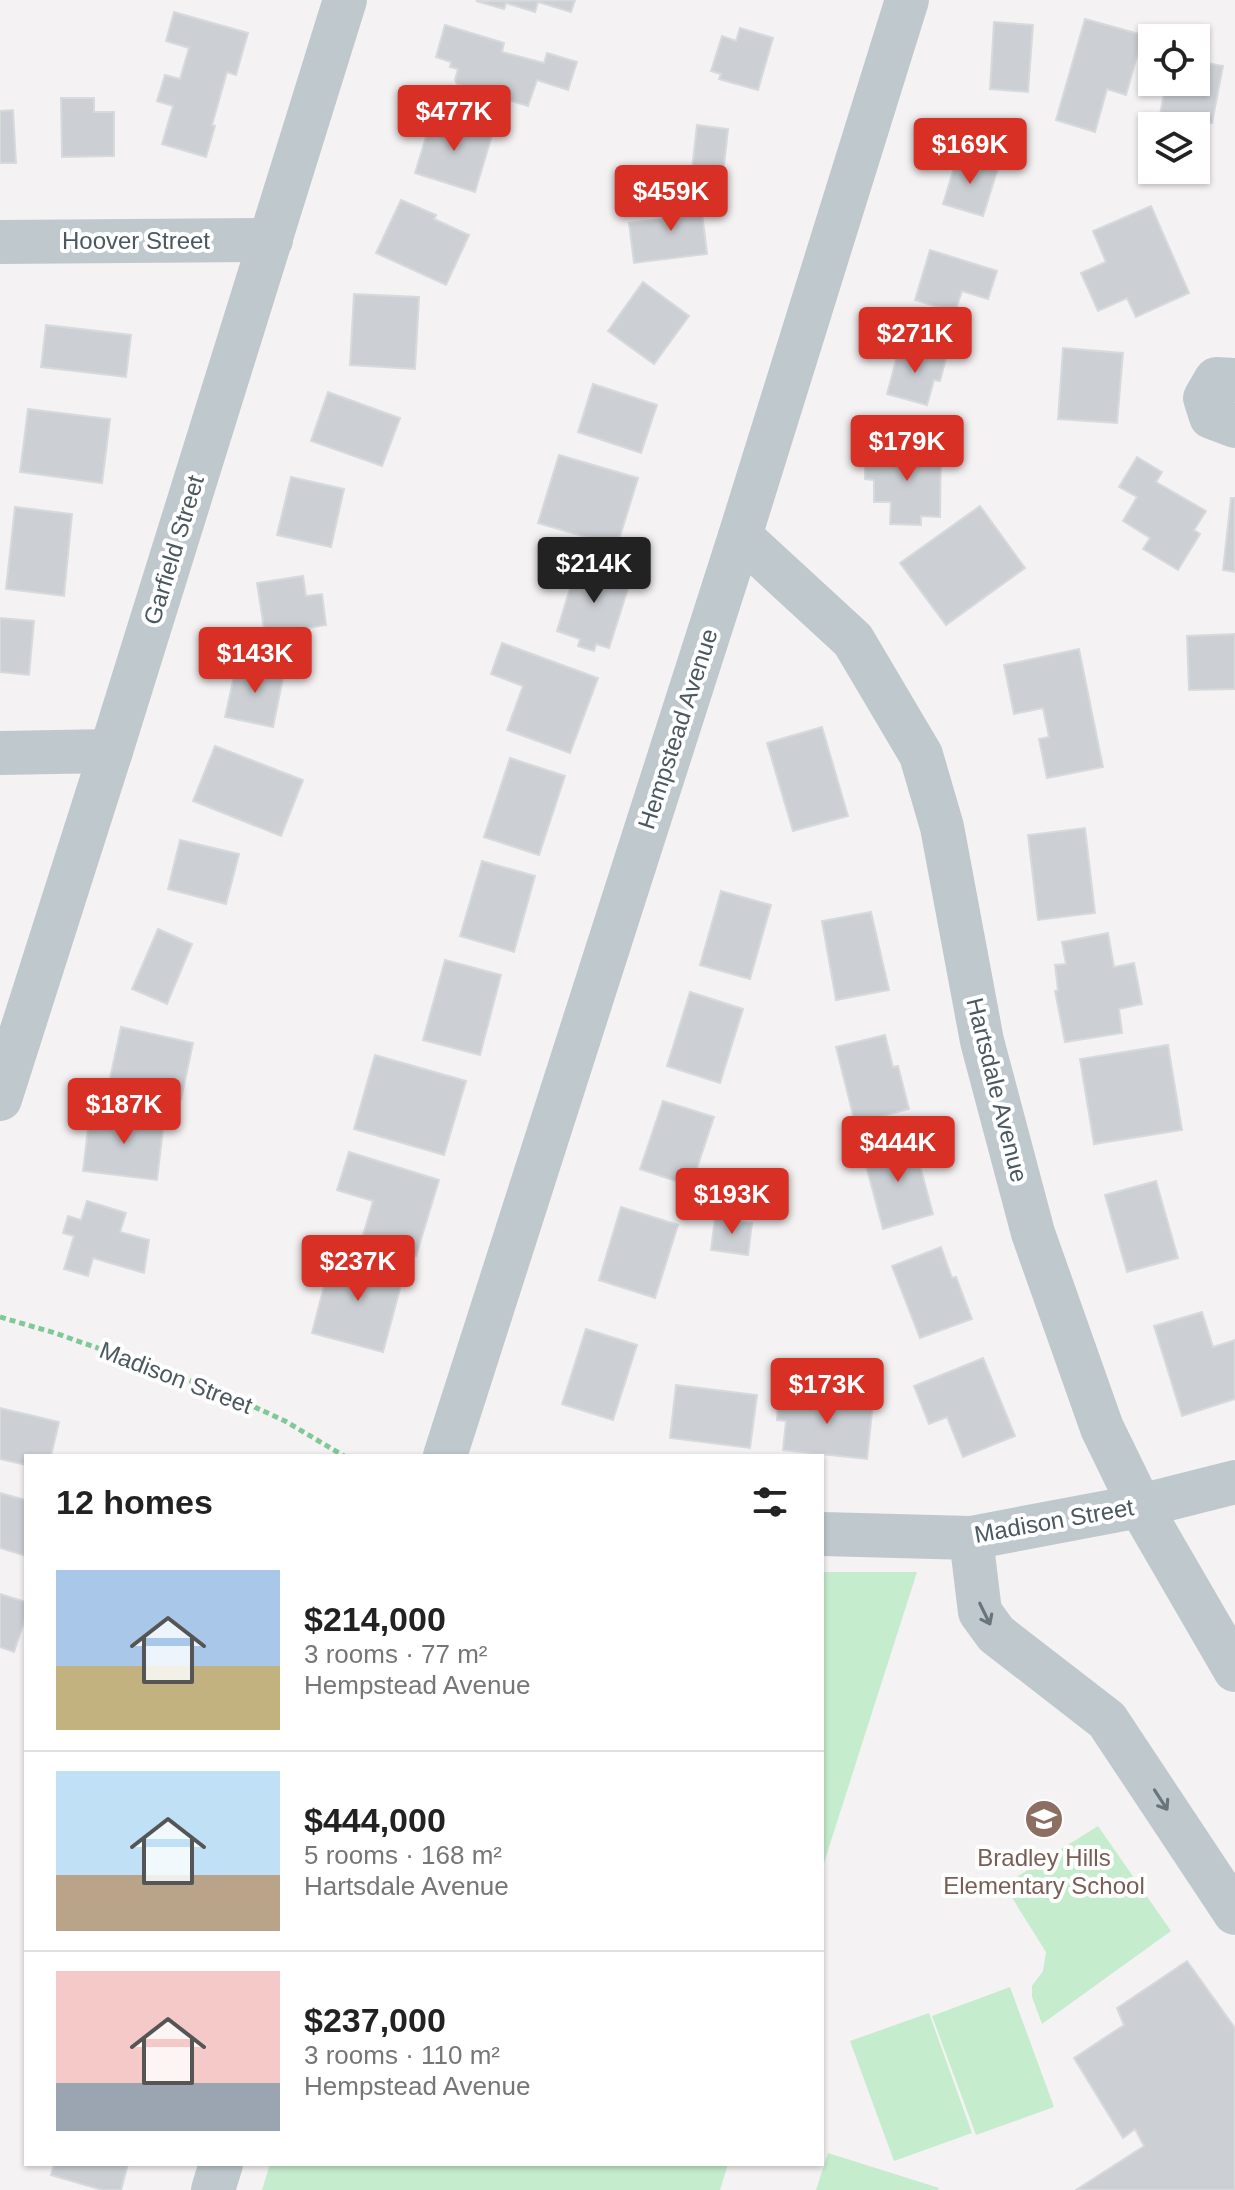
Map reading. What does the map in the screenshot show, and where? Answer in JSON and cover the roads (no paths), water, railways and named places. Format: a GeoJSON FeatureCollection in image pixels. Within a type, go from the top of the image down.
{"type":"FeatureCollection","features":[{"type":"Feature","properties":{"kind":"street","name":"Garfield Street"},"geometry":{"type":"LineString","coordinates":[[0,1099],[345,0]]}},
{"type":"Feature","properties":{"kind":"street","name":"Hempstead Avenue"},"geometry":{"type":"LineString","coordinates":[[446,1454],[740,536],[907,0]]}},
{"type":"Feature","properties":{"kind":"street","name":"Hoover Street"},"geometry":{"type":"LineString","coordinates":[[0,242],[271,240]]}},
{"type":"Feature","properties":{"kind":"street"},"geometry":{"type":"LineString","coordinates":[[1235,380],[1216,379],[1205,398],[1211,417],[1235,426]]}},
{"type":"Feature","properties":{"kind":"street","name":"Hartsdale Avenue"},"geometry":{"type":"LineString","coordinates":[[740,536],[853,640],[921,755],[942,827],[982,1041],[1033,1233],[1102,1428],[1140,1506],[1235,1670]]}},
{"type":"Feature","properties":{"kind":"street"},"geometry":{"type":"LineString","coordinates":[[0,753],[111,751]]}},
{"type":"Feature","properties":{"kind":"street","name":"Madison Street"},"geometry":{"type":"LineString","coordinates":[[824,1534],[971,1538],[1140,1506],[1235,1482]]}},
{"type":"Feature","properties":{"kind":"street"},"geometry":{"type":"LineString","coordinates":[[971,1538],[980,1612],[996,1634],[1107,1720],[1235,1913]]}},
{"type":"Feature","properties":{"kind":"street"},"geometry":{"type":"LineString","coordinates":[[213,2190],[220,2166]]}},
{"type":"Feature","properties":{"kind":"place","name":"Bradley Hills Elementary School"},"geometry":{"type":"Point","coordinates":[1044,1819]}}]}
